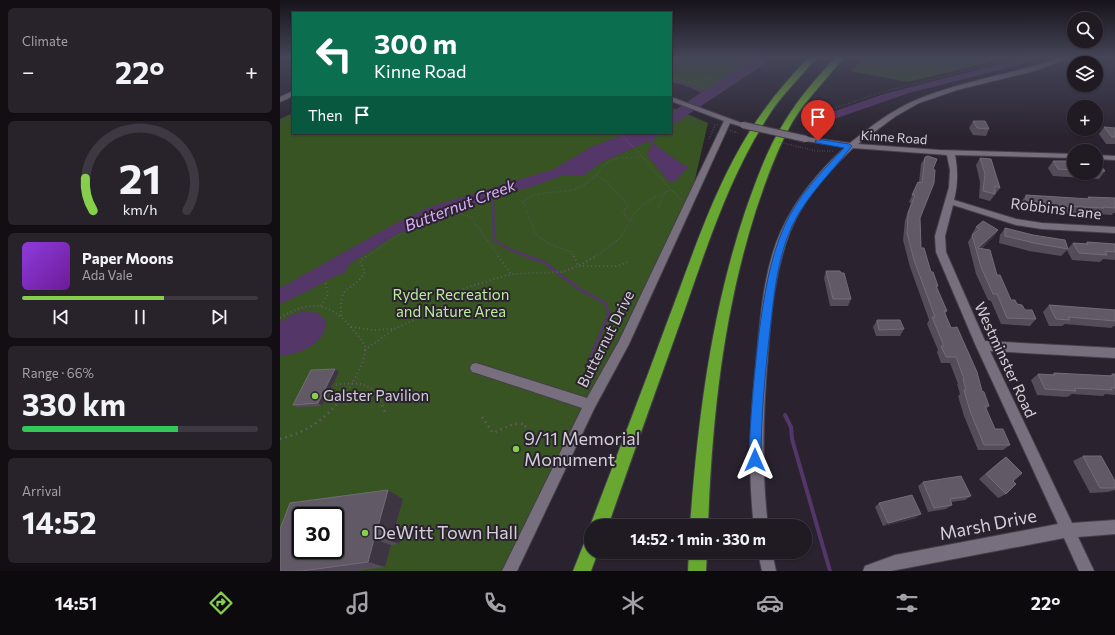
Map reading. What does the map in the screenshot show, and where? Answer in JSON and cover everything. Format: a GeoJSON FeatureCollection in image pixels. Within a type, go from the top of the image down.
{"type":"FeatureCollection","features":[{"type":"Feature","properties":{"kind":"highway"},"geometry":{"type":"LineString","coordinates":[[602,519],[703,243],[730,177],[750,139],[772,104],[788,84]]}},
{"type":"Feature","properties":{"kind":"highway"},"geometry":{"type":"LineString","coordinates":[[699,519],[714,363],[727,294],[744,228],[763,176],[789,122],[816,84]]}},
{"type":"Feature","properties":{"kind":"highway"},"geometry":{"type":"LineString","coordinates":[[582,571],[586,559]]}},
{"type":"Feature","properties":{"kind":"highway"},"geometry":{"type":"LineString","coordinates":[[697,571],[698,559]]}},
{"type":"Feature","properties":{"kind":"street"},"geometry":{"type":"LineString","coordinates":[[760,519],[756,483],[756,417],[764,338],[773,272],[786,232],[802,201],[846,149],[877,126],[918,102],[975,84]]}},
{"type":"Feature","properties":{"kind":"street"},"geometry":{"type":"LineString","coordinates":[[280,100],[292,94]]}},
{"type":"Feature","properties":{"kind":"street","name":"Kinne Road"},"geometry":{"type":"LineString","coordinates":[[672,99],[728,120],[846,149],[1067,156]]}},
{"type":"Feature","properties":{"kind":"street","name":"Butternut Drive"},"geometry":{"type":"LineString","coordinates":[[509,571],[590,405],[623,344],[728,120]]}},
{"type":"Feature","properties":{"kind":"street","name":"Westminster Road"},"geometry":{"type":"LineString","coordinates":[[951,153],[953,187],[940,236],[941,252],[948,273],[1087,571]]}},
{"type":"Feature","properties":{"kind":"street"},"geometry":{"type":"LineString","coordinates":[[1103,157],[1115,158]]}},
{"type":"Feature","properties":{"kind":"street","name":"Robbins Lane"},"geometry":{"type":"LineString","coordinates":[[949,201],[1016,222],[1042,226],[1115,230]]}},
{"type":"Feature","properties":{"kind":"street"},"geometry":{"type":"LineString","coordinates":[[982,346],[1115,353]]}},
{"type":"Feature","properties":{"kind":"street"},"geometry":{"type":"LineString","coordinates":[[476,368],[590,405]]}},
{"type":"Feature","properties":{"kind":"street","name":"Marsh Drive"},"geometry":{"type":"LineString","coordinates":[[870,571],[895,562],[1055,531],[1115,527]]}},
{"type":"Feature","properties":{"kind":"street"},"geometry":{"type":"LineString","coordinates":[[766,559],[769,571]]}},
{"type":"Feature","properties":{"kind":"path"},"geometry":{"type":"LineString","coordinates":[[690,84],[694,85],[702,84]]}},
{"type":"Feature","properties":{"kind":"path"},"geometry":{"type":"LineString","coordinates":[[815,115],[882,92],[915,84]]}},
{"type":"Feature","properties":{"kind":"path"},"geometry":{"type":"LineString","coordinates":[[620,134],[636,150],[670,190],[683,200]]}},
{"type":"Feature","properties":{"kind":"path"},"geometry":{"type":"LineString","coordinates":[[800,147],[816,151],[846,149]]}},
{"type":"Feature","properties":{"kind":"path"},"geometry":{"type":"LineString","coordinates":[[578,266],[572,252],[558,248],[541,240],[536,233],[523,202],[528,197],[550,190],[575,189],[588,183],[604,165],[613,159],[641,156]]}},
{"type":"Feature","properties":{"kind":"path"},"geometry":{"type":"LineString","coordinates":[[596,175],[607,182],[628,205],[623,213],[630,220]]}},
{"type":"Feature","properties":{"kind":"path"},"geometry":{"type":"LineString","coordinates":[[280,438],[309,429],[321,421],[340,401],[352,383],[365,350],[394,329],[438,309],[465,288],[481,282],[511,274],[562,272],[578,266],[604,251],[620,238],[636,211],[647,201],[670,190]]}},
{"type":"Feature","properties":{"kind":"path"},"geometry":{"type":"LineString","coordinates":[[658,208],[665,193]]}},
{"type":"Feature","properties":{"kind":"path"},"geometry":{"type":"LineString","coordinates":[[341,316],[341,298],[348,289],[362,279],[365,272],[360,261],[398,235],[427,225],[441,217],[460,214],[471,217],[511,274]]}},
{"type":"Feature","properties":{"kind":"path"},"geometry":{"type":"LineString","coordinates":[[578,266],[618,266],[628,262]]}},
{"type":"Feature","properties":{"kind":"path"},"geometry":{"type":"LineString","coordinates":[[321,306],[328,294],[325,282]]}},
{"type":"Feature","properties":{"kind":"path"},"geometry":{"type":"LineString","coordinates":[[280,318],[301,306],[321,306],[327,308],[341,316],[351,327],[363,342],[365,350]]}},
{"type":"Feature","properties":{"kind":"path"},"geometry":{"type":"LineString","coordinates":[[351,327],[373,330],[394,329]]}},
{"type":"Feature","properties":{"kind":"path"},"geometry":{"type":"LineString","coordinates":[[332,385],[352,383],[366,386],[376,392],[385,412]]}},
{"type":"Feature","properties":{"kind":"path"},"geometry":{"type":"LineString","coordinates":[[482,417],[493,433],[514,424],[525,424],[527,428],[523,441]]}},
{"type":"Feature","properties":{"kind":"green space"},"geometry":{"type":"Polygon","coordinates":[[[680,84],[725,84],[711,93],[680,84]]]}},
{"type":"Feature","properties":{"kind":"green space","name":"Ryder Recreation and Nature Area"},"geometry":{"type":"Polygon","coordinates":[[[672,107],[708,123],[689,205],[509,571],[280,571],[280,119],[292,113],[292,134],[672,134],[672,107]]]}},
{"type":"Feature","properties":{"kind":"water"},"geometry":{"type":"Polygon","coordinates":[[[714,84],[735,84],[672,125],[672,112],[714,84]]]}},
{"type":"Feature","properties":{"kind":"water"},"geometry":{"type":"Polygon","coordinates":[[[924,84],[946,84],[909,93],[820,124],[812,122],[815,118],[884,94],[924,84]]]}},
{"type":"Feature","properties":{"kind":"water","name":"Butternut Creek"},"geometry":{"type":"Polygon","coordinates":[[[625,134],[660,134],[652,141],[685,166],[688,166],[688,169],[685,170],[675,182],[669,182],[647,155],[652,145],[649,141],[600,163],[583,176],[561,176],[475,204],[464,211],[451,213],[437,218],[425,225],[399,233],[351,263],[345,273],[337,275],[280,304],[280,288],[396,223],[429,207],[554,169],[591,147],[625,134]]]}},
{"type":"Feature","properties":{"kind":"water"},"geometry":{"type":"Polygon","coordinates":[[[306,311],[318,313],[326,321],[322,336],[317,342],[303,350],[280,356],[280,322],[293,314],[306,311]]]}},
{"type":"Feature","properties":{"kind":"building"},"geometry":{"type":"Polygon","coordinates":[[[973,121],[985,121],[989,129],[977,128],[973,121]]]}},
{"type":"Feature","properties":{"kind":"building"},"geometry":{"type":"Polygon","coordinates":[[[1104,127],[1115,128],[1115,137],[1112,137],[1104,127]]]}},
{"type":"Feature","properties":{"kind":"building"},"geometry":{"type":"Polygon","coordinates":[[[928,156],[937,159],[933,169],[935,170],[934,183],[920,218],[921,248],[924,248],[931,272],[933,272],[938,286],[936,286],[947,311],[944,311],[951,328],[957,327],[977,372],[982,391],[984,392],[989,406],[985,406],[995,429],[1003,429],[1010,445],[984,445],[970,411],[964,390],[966,390],[964,379],[956,357],[946,357],[941,346],[944,346],[932,317],[935,317],[914,260],[907,233],[908,213],[915,195],[912,195],[918,182],[922,183],[925,157],[928,156]]]}},
{"type":"Feature","properties":{"kind":"building"},"geometry":{"type":"Polygon","coordinates":[[[980,158],[991,159],[1000,188],[995,186],[995,194],[983,191],[985,174],[980,158]]]}},
{"type":"Feature","properties":{"kind":"building"},"geometry":{"type":"Polygon","coordinates":[[[1053,161],[1067,161],[1067,170],[1058,169],[1053,161]]]}},
{"type":"Feature","properties":{"kind":"building"},"geometry":{"type":"Polygon","coordinates":[[[1026,195],[1090,199],[1088,197],[1115,198],[1115,208],[1059,206],[1026,200],[1026,195]]]}},
{"type":"Feature","properties":{"kind":"building"},"geometry":{"type":"Polygon","coordinates":[[[983,221],[998,230],[978,248],[990,250],[997,275],[1000,275],[1011,300],[1015,300],[1017,304],[1022,305],[1025,310],[1032,310],[1036,319],[1007,318],[997,294],[993,294],[981,267],[972,235],[980,229],[976,227],[983,221]]]}},
{"type":"Feature","properties":{"kind":"building"},"geometry":{"type":"Polygon","coordinates":[[[1005,228],[1033,235],[1065,240],[1068,249],[1005,236],[1005,228]]]}},
{"type":"Feature","properties":{"kind":"building"},"geometry":{"type":"Polygon","coordinates":[[[1087,242],[1115,244],[1115,252],[1105,251],[1107,255],[1079,253],[1073,243],[1088,244],[1087,242]]]}},
{"type":"Feature","properties":{"kind":"building"},"geometry":{"type":"Polygon","coordinates":[[[826,271],[840,271],[841,273],[844,273],[851,299],[833,299],[826,271]]]}},
{"type":"Feature","properties":{"kind":"building"},"geometry":{"type":"Polygon","coordinates":[[[1049,305],[1115,310],[1115,321],[1068,317],[1070,320],[1056,319],[1049,305]]]}},
{"type":"Feature","properties":{"kind":"building"},"geometry":{"type":"Polygon","coordinates":[[[877,320],[900,320],[904,329],[879,330],[877,320]]]}},
{"type":"Feature","properties":{"kind":"building","name":"Galster Pavilion"},"geometry":{"type":"Polygon","coordinates":[[[335,369],[318,403],[293,405],[311,370],[335,369]]]}},
{"type":"Feature","properties":{"kind":"building"},"geometry":{"type":"Polygon","coordinates":[[[1054,373],[1113,376],[1112,374],[1115,374],[1115,388],[1111,388],[1112,390],[1074,388],[1076,391],[1045,389],[1038,374],[1055,375],[1054,373]]]}},
{"type":"Feature","properties":{"kind":"building"},"geometry":{"type":"Polygon","coordinates":[[[1083,456],[1101,456],[1115,481],[1115,488],[1100,488],[1083,456]]]}},
{"type":"Feature","properties":{"kind":"building"},"geometry":{"type":"Polygon","coordinates":[[[1006,457],[1022,473],[1013,481],[1016,484],[1006,494],[986,474],[1006,457]]]}},
{"type":"Feature","properties":{"kind":"building"},"geometry":{"type":"Polygon","coordinates":[[[961,476],[971,496],[950,499],[952,505],[934,508],[923,482],[961,476]]]}},
{"type":"Feature","properties":{"kind":"building"},"geometry":{"type":"Polygon","coordinates":[[[388,490],[377,530],[386,529],[383,538],[374,539],[368,562],[302,571],[280,571],[280,529],[290,503],[388,490]]]}},
{"type":"Feature","properties":{"kind":"building"},"geometry":{"type":"Polygon","coordinates":[[[912,495],[921,514],[888,523],[879,503],[912,495]]]}},
{"type":"Feature","properties":{"kind":"waterway"},"geometry":{"type":"LineString","coordinates":[[682,84],[705,93]]}},
{"type":"Feature","properties":{"kind":"waterway","name":"Butternut Creek"},"geometry":{"type":"LineString","coordinates":[[489,195],[493,203],[494,240],[511,250],[530,257]]}},
{"type":"Feature","properties":{"kind":"waterway"},"geometry":{"type":"LineString","coordinates":[[527,256],[544,262],[579,289],[604,302],[609,313],[588,363],[594,366]]}},
{"type":"Feature","properties":{"kind":"waterway"},"geometry":{"type":"LineString","coordinates":[[785,415],[791,427],[792,439],[830,571]]}},
{"type":"Feature","properties":{"kind":"place","name":"Galster Pavilion"},"geometry":{"type":"Point","coordinates":[315,396]}},
{"type":"Feature","properties":{"kind":"place","name":"9/11 Memorial Monument"},"geometry":{"type":"Point","coordinates":[516,449]}},
{"type":"Feature","properties":{"kind":"place","name":"DeWitt Town Hall"},"geometry":{"type":"Point","coordinates":[365,533]}},
{"type":"Feature","properties":{"kind":"route"},"geometry":{"type":"LineString","coordinates":[[755,460],[756,417],[760,373],[769,298],[777,255],[788,226],[802,201],[849,146],[818,141]]}}]}
